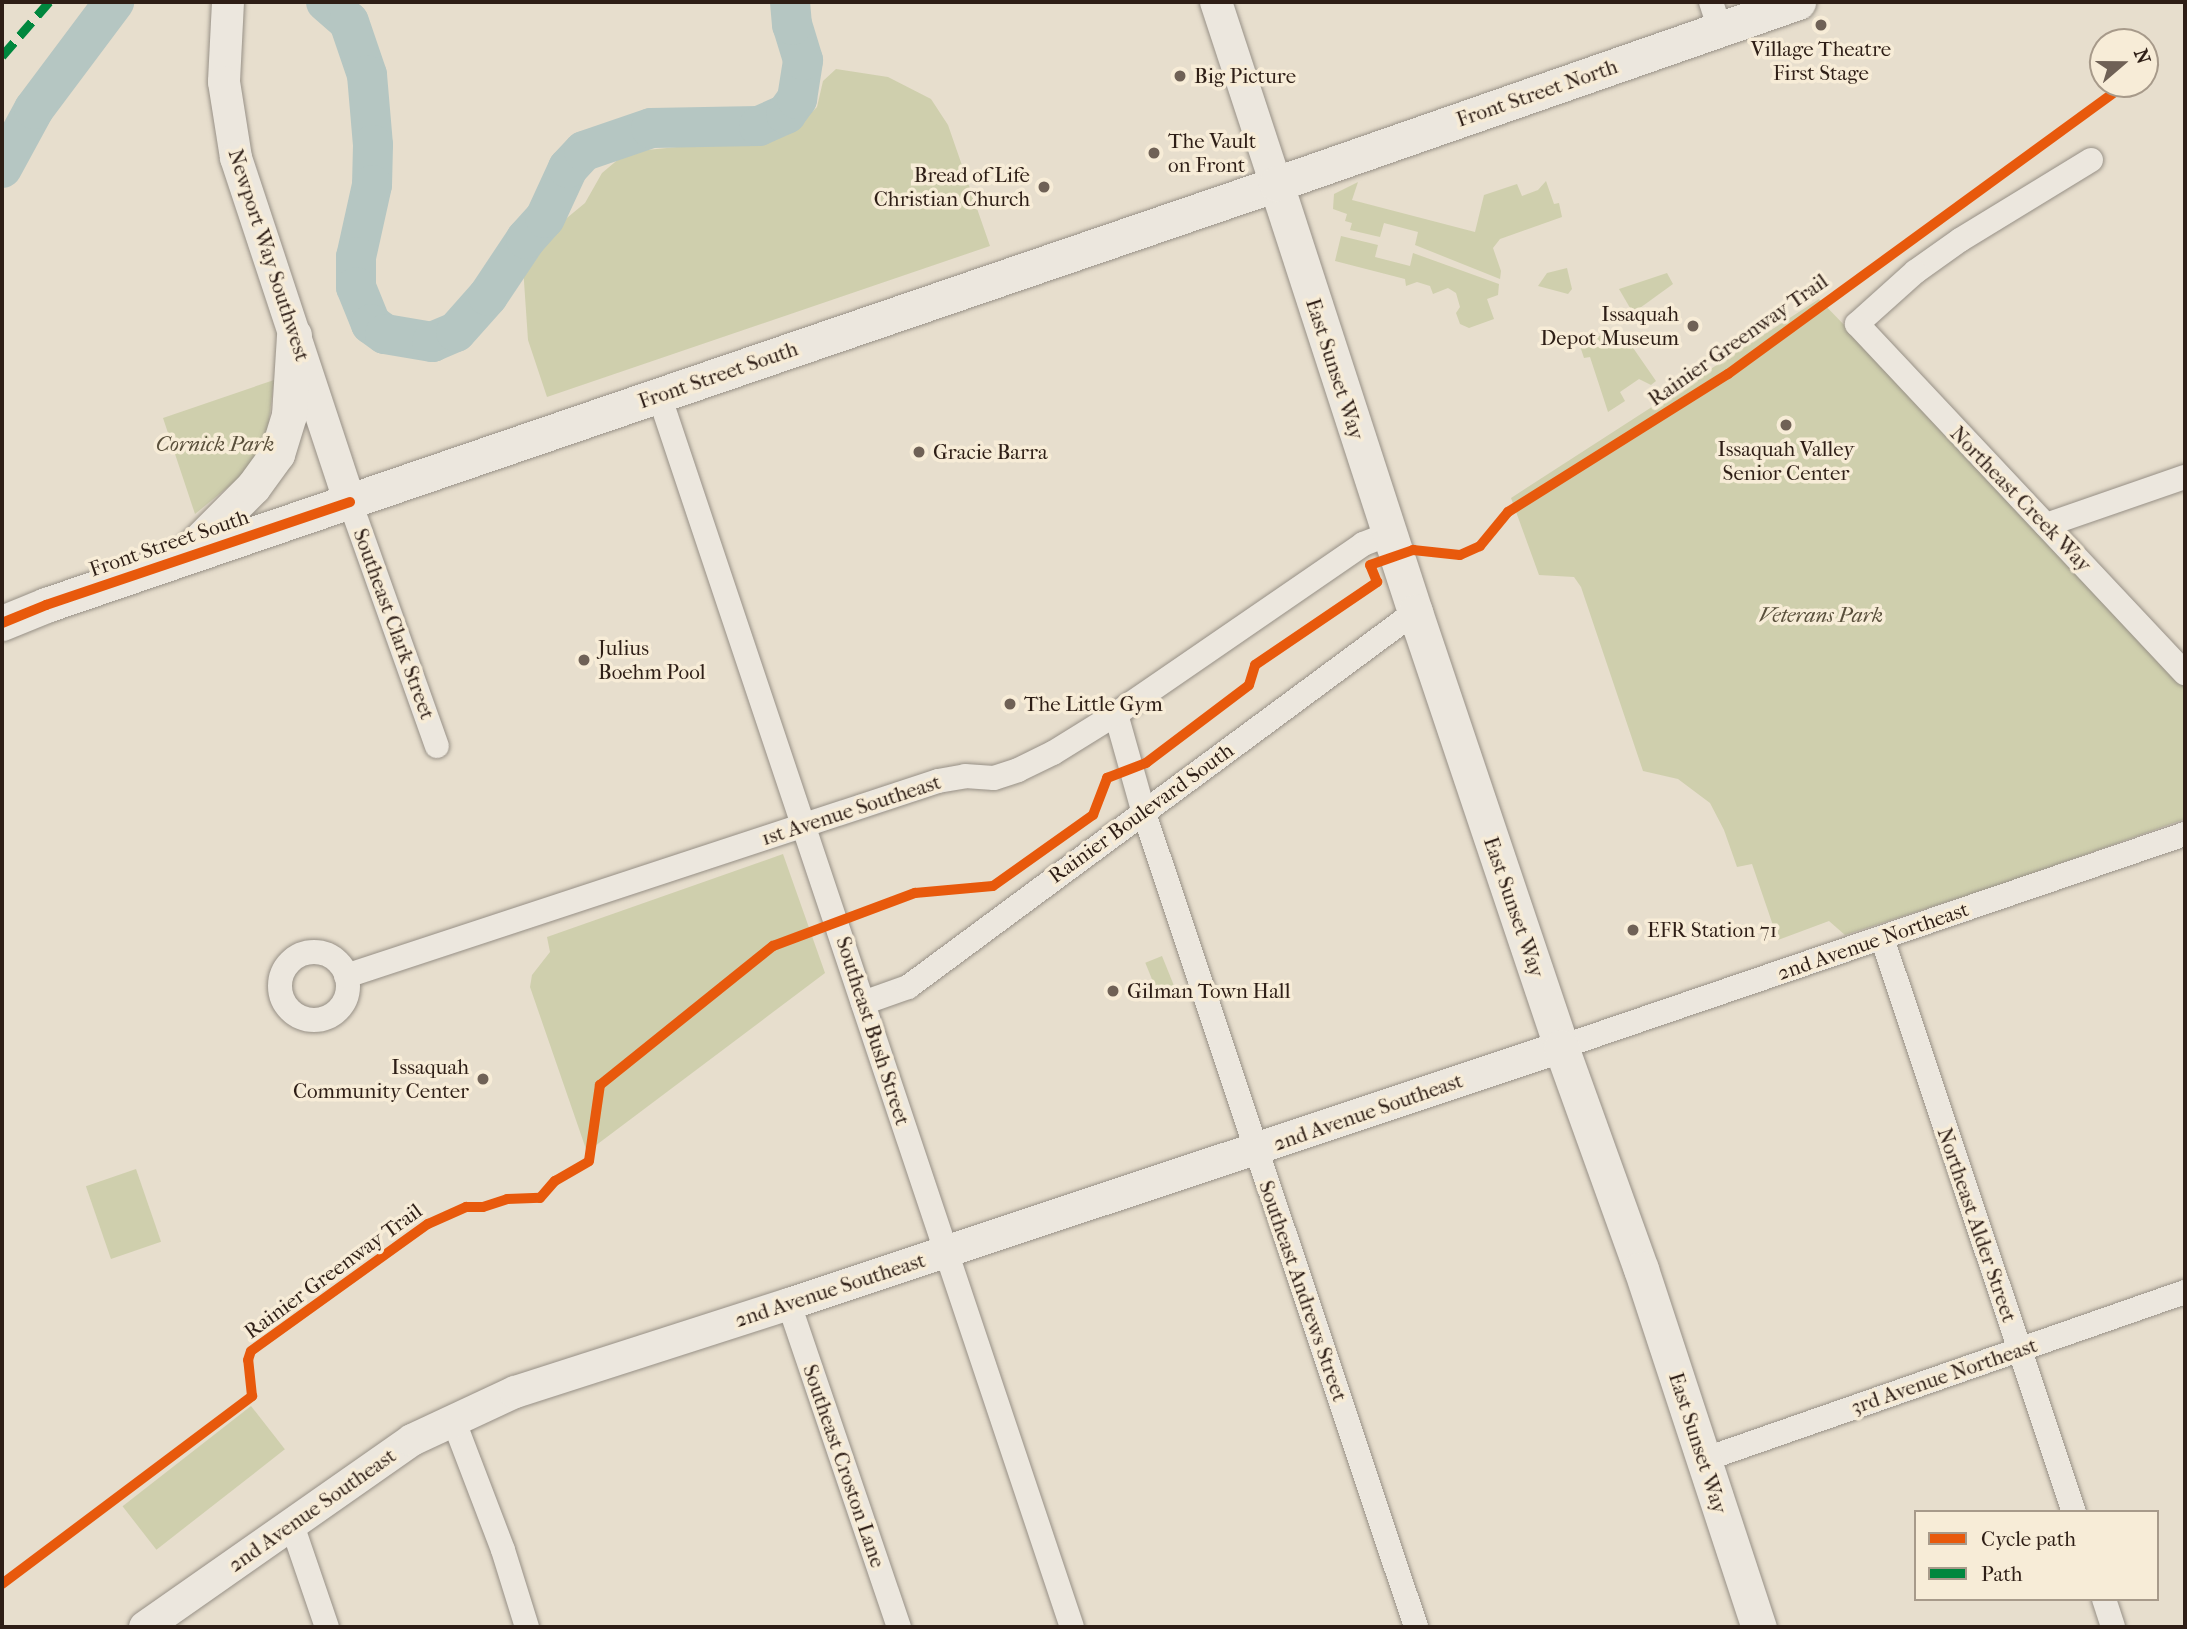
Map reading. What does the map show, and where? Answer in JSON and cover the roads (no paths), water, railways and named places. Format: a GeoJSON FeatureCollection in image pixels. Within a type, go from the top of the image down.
{"type":"FeatureCollection","features":[{"type":"Feature","properties":{"kind":"main road","name":"Front Street North"},"geometry":{"type":"LineString","coordinates":[[1276,184],[1715,15],[1798,2]]}},
{"type":"Feature","properties":{"kind":"main road","name":"Front Street South"},"geometry":{"type":"LineString","coordinates":[[2,623],[183,558],[1276,184]]}},
{"type":"Feature","properties":{"kind":"main road","name":"East Sunset Way"},"geometry":{"type":"LineString","coordinates":[[1276,184],[1415,612],[1562,1047],[1641,1269],[1759,1627]]}},
{"type":"Feature","properties":{"kind":"main road"},"geometry":{"type":"LineString","coordinates":[[183,558],[253,487],[277,454],[289,415],[294,335]]}},
{"type":"Feature","properties":{"kind":"street","name":"Newport Way Southwest"},"geometry":{"type":"LineString","coordinates":[[228,2],[224,82],[240,174],[350,502]]}},
{"type":"Feature","properties":{"kind":"street"},"geometry":{"type":"LineString","coordinates":[[1216,2],[1276,184]]}},
{"type":"Feature","properties":{"kind":"street","name":"Northeast Creek Way"},"geometry":{"type":"LineString","coordinates":[[2091,160],[1960,240],[1915,272],[1857,324],[1931,407],[2181,661]]}},
{"type":"Feature","properties":{"kind":"street","name":"Southeast Bush Street"},"geometry":{"type":"LineString","coordinates":[[659,395],[1072,1627]]}},
{"type":"Feature","properties":{"kind":"street"},"geometry":{"type":"LineString","coordinates":[[2046,524],[2185,477]]}},
{"type":"Feature","properties":{"kind":"street","name":"Southeast Clark Street"},"geometry":{"type":"LineString","coordinates":[[350,502],[437,746]]}},
{"type":"Feature","properties":{"kind":"street","name":"1st Avenue Southeast"},"geometry":{"type":"LineString","coordinates":[[346,976],[952,777],[994,778],[1018,770],[1054,753],[1116,714],[1363,544],[1390,534]]}},
{"type":"Feature","properties":{"kind":"street","name":"Rainier Boulevard South"},"geometry":{"type":"LineString","coordinates":[[863,1003],[908,986],[1143,810],[1415,612]]}},
{"type":"Feature","properties":{"kind":"street","name":"Southeast Andrews Street"},"geometry":{"type":"LineString","coordinates":[[1116,714],[1143,810],[1416,1627]]}},
{"type":"Feature","properties":{"kind":"street","name":"2nd Avenue Northeast"},"geometry":{"type":"LineString","coordinates":[[1562,1047],[2185,834]]}},
{"type":"Feature","properties":{"kind":"street","name":"Northeast Alder Street"},"geometry":{"type":"LineString","coordinates":[[1882,938],[2073,1510]]}},
{"type":"Feature","properties":{"kind":"street","name":"2nd Avenue Southeast"},"geometry":{"type":"LineString","coordinates":[[145,1627],[291,1522],[412,1440],[453,1419],[527,1388],[789,1304],[1562,1047]]}},
{"type":"Feature","properties":{"kind":"street","name":"3rd Avenue Northeast"},"geometry":{"type":"LineString","coordinates":[[1703,1460],[2185,1292]]}},
{"type":"Feature","properties":{"kind":"street","name":"Southeast Croston Lane"},"geometry":{"type":"LineString","coordinates":[[789,1304],[899,1627]]}},
{"type":"Feature","properties":{"kind":"street"},"geometry":{"type":"LineString","coordinates":[[453,1419],[503,1550],[527,1627]]}},
{"type":"Feature","properties":{"kind":"street"},"geometry":{"type":"LineString","coordinates":[[291,1522],[327,1627]]}},
{"type":"Feature","properties":{"kind":"street"},"geometry":{"type":"LineString","coordinates":[[2105,1601],[2113,1627]]}},
{"type":"Feature","properties":{"kind":"waterway"},"geometry":{"type":"LineString","coordinates":[[2,168],[34,109],[114,2]]}},
{"type":"Feature","properties":{"kind":"waterway"},"geometry":{"type":"LineString","coordinates":[[326,2],[349,22],[367,75],[373,145],[372,185],[356,257],[356,287],[371,324],[385,334],[432,342],[456,332],[488,296],[526,239],[545,218],[568,168],[584,151],[651,128],[759,126],[786,114],[797,99],[803,60],[792,25],[790,2]]}},
{"type":"Feature","properties":{"kind":"place","name":"Village Theatre First Stage"},"geometry":{"type":"Point","coordinates":[1821,25]}},
{"type":"Feature","properties":{"kind":"place","name":"Big Picture"},"geometry":{"type":"Point","coordinates":[1180,76]}},
{"type":"Feature","properties":{"kind":"place","name":"The Vault on Front"},"geometry":{"type":"Point","coordinates":[1154,153]}},
{"type":"Feature","properties":{"kind":"place","name":"Bread of Life Christian Church"},"geometry":{"type":"Point","coordinates":[1044,187]}},
{"type":"Feature","properties":{"kind":"place","name":"Issaquah Depot Museum"},"geometry":{"type":"Point","coordinates":[1693,326]}},
{"type":"Feature","properties":{"kind":"place","name":"Issaquah Valley Senior Center"},"geometry":{"type":"Point","coordinates":[1786,425]}},
{"type":"Feature","properties":{"kind":"place","name":"Gracie Barra"},"geometry":{"type":"Point","coordinates":[919,452]}},
{"type":"Feature","properties":{"kind":"place","name":"Julius Boehm Pool"},"geometry":{"type":"Point","coordinates":[584,660]}},
{"type":"Feature","properties":{"kind":"place","name":"The Little Gym"},"geometry":{"type":"Point","coordinates":[1010,704]}},
{"type":"Feature","properties":{"kind":"place","name":"EFR Station 71"},"geometry":{"type":"Point","coordinates":[1633,930]}},
{"type":"Feature","properties":{"kind":"place","name":"Gilman Town Hall"},"geometry":{"type":"Point","coordinates":[1113,991]}},
{"type":"Feature","properties":{"kind":"place","name":"Issaquah Community Center"},"geometry":{"type":"Point","coordinates":[483,1079]}},
{"type":"Feature","properties":{"kind":"park label","name":"Cornick Park"},"geometry":{"type":"Point","coordinates":[215,444]}},
{"type":"Feature","properties":{"kind":"park label","name":"Veterans Park"},"geometry":{"type":"Point","coordinates":[1821,615]}}]}
